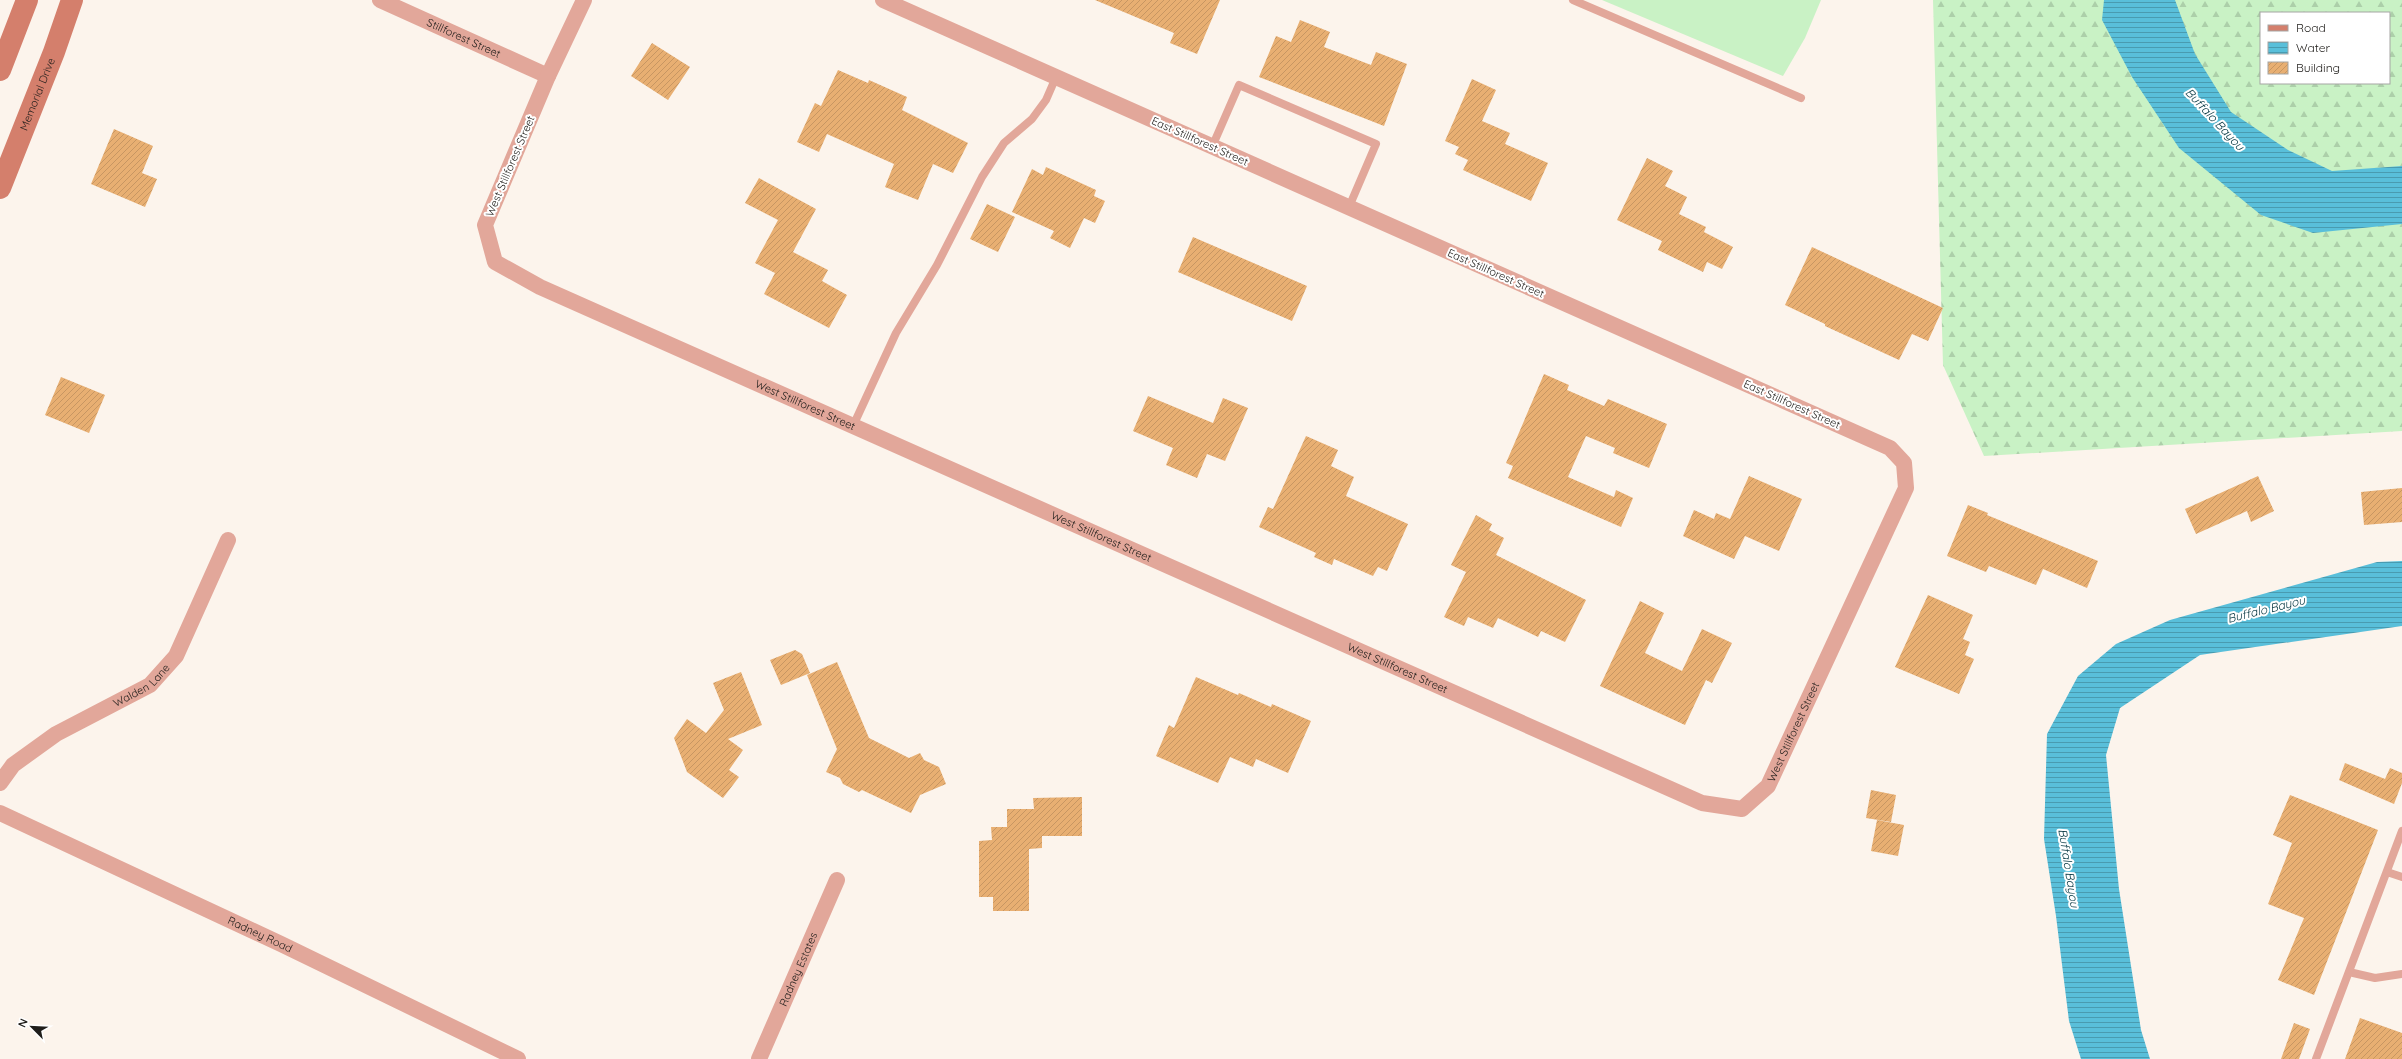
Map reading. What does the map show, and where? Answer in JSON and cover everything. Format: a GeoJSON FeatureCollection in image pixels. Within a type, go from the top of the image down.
{"type":"FeatureCollection","features":[{"type":"Feature","properties":{"kind":"main road"},"geometry":{"type":"LineString","coordinates":[[0,70],[27,0]]}},
{"type":"Feature","properties":{"kind":"main road","name":"Memorial Drive"},"geometry":{"type":"LineString","coordinates":[[0,188],[54,52],[72,0]]}},
{"type":"Feature","properties":{"kind":"street","name":"Stillforest Street"},"geometry":{"type":"LineString","coordinates":[[380,0],[548,76]]}},
{"type":"Feature","properties":{"kind":"street"},"geometry":{"type":"LineString","coordinates":[[548,76],[584,0]]}},
{"type":"Feature","properties":{"kind":"street","name":"East Stillforest Street"},"geometry":{"type":"LineString","coordinates":[[883,0],[1890,448],[1904,463],[1906,488],[1825,665]]}},
{"type":"Feature","properties":{"kind":"street","name":"West Stillforest Street"},"geometry":{"type":"LineString","coordinates":[[548,76],[485,225],[495,262],[540,287],[1702,803],[1742,809],[1768,786],[1825,665]]}},
{"type":"Feature","properties":{"kind":"street","name":"Walden Lane"},"geometry":{"type":"LineString","coordinates":[[0,783],[13,765],[56,734],[150,685],[176,656],[228,540]]}},
{"type":"Feature","properties":{"kind":"street","name":"Radney Road"},"geometry":{"type":"LineString","coordinates":[[0,813],[275,941],[518,1059]]}},
{"type":"Feature","properties":{"kind":"street","name":"Radney Estates"},"geometry":{"type":"LineString","coordinates":[[759,1059],[837,880]]}},
{"type":"Feature","properties":{"kind":"lane"},"geometry":{"type":"LineString","coordinates":[[1573,0],[1801,98]]}},
{"type":"Feature","properties":{"kind":"lane"},"geometry":{"type":"LineString","coordinates":[[853,426],[896,333],[937,265],[982,177],[1004,142],[1032,119],[1046,100],[1056,77]]}},
{"type":"Feature","properties":{"kind":"lane"},"geometry":{"type":"LineString","coordinates":[[1212,147],[1238,86],[1376,144],[1349,207]]}},
{"type":"Feature","properties":{"kind":"lane"},"geometry":{"type":"LineString","coordinates":[[2316,1059],[2402,831]]}},
{"type":"Feature","properties":{"kind":"lane"},"geometry":{"type":"LineString","coordinates":[[2387,872],[2402,877]]}},
{"type":"Feature","properties":{"kind":"lane"},"geometry":{"type":"LineString","coordinates":[[2349,972],[2375,978],[2402,974]]}},
{"type":"Feature","properties":{"kind":"green space"},"geometry":{"type":"Polygon","coordinates":[[[1602,0],[1821,0],[1805,38],[1783,76],[1602,0]]]}},
{"type":"Feature","properties":{"kind":"green space"},"geometry":{"type":"Polygon","coordinates":[[[1933,0],[2402,0],[2402,431],[1984,456],[1943,365],[1933,0]]]}},
{"type":"Feature","properties":{"kind":"water","name":"Buffalo Bayou"},"geometry":{"type":"Polygon","coordinates":[[[2104,0],[2175,0],[2195,54],[2231,112],[2288,150],[2332,171],[2402,166],[2402,224],[2313,233],[2261,215],[2179,148],[2132,77],[2102,20],[2104,0]]]}},
{"type":"Feature","properties":{"kind":"water","name":"Buffalo Bayou"},"geometry":{"type":"Polygon","coordinates":[[[2402,561],[2402,626],[2200,655],[2120,708],[2106,755],[2119,889],[2141,1030],[2150,1059],[2081,1059],[2069,1021],[2056,916],[2044,839],[2047,734],[2078,676],[2116,644],[2170,620],[2377,562],[2402,561]]]}},
{"type":"Feature","properties":{"kind":"building"},"geometry":{"type":"Polygon","coordinates":[[[1095,0],[1220,0],[1197,54],[1170,43],[1174,33],[1095,0]]]}},
{"type":"Feature","properties":{"kind":"building"},"geometry":{"type":"Polygon","coordinates":[[[1300,20],[1330,32],[1324,47],[1371,65],[1376,52],[1407,64],[1384,126],[1259,77],[1276,36],[1291,42],[1300,20]]]}},
{"type":"Feature","properties":{"kind":"building"},"geometry":{"type":"Polygon","coordinates":[[[652,43],[690,67],[668,100],[631,76],[652,43]]]}},
{"type":"Feature","properties":{"kind":"building"},"geometry":{"type":"Polygon","coordinates":[[[838,70],[868,83],[869,80],[907,97],[902,110],[968,143],[953,173],[933,164],[918,200],[885,187],[894,164],[827,134],[819,152],[797,142],[815,103],[821,106],[838,70]]]}},
{"type":"Feature","properties":{"kind":"building"},"geometry":{"type":"Polygon","coordinates":[[[1472,79],[1496,90],[1482,121],[1510,133],[1505,144],[1548,163],[1531,201],[1463,170],[1468,160],[1455,154],[1459,147],[1445,141],[1472,79]]]}},
{"type":"Feature","properties":{"kind":"building"},"geometry":{"type":"Polygon","coordinates":[[[114,129],[153,146],[142,173],[157,179],[145,207],[91,184],[114,129]]]}},
{"type":"Feature","properties":{"kind":"building"},"geometry":{"type":"Polygon","coordinates":[[[1647,158],[1673,171],[1665,186],[1687,197],[1679,214],[1706,227],[1704,232],[1733,247],[1722,269],[1707,262],[1703,272],[1658,250],[1662,241],[1617,220],[1647,158]]]}},
{"type":"Feature","properties":{"kind":"building"},"geometry":{"type":"Polygon","coordinates":[[[1046,167],[1096,190],[1094,196],[1105,201],[1095,223],[1084,218],[1070,248],[1050,238],[1054,231],[1012,212],[1032,169],[1043,175],[1046,167]]]}},
{"type":"Feature","properties":{"kind":"building"},"geometry":{"type":"Polygon","coordinates":[[[759,178],[816,209],[793,252],[828,270],[822,281],[847,295],[829,328],[764,294],[775,273],[755,263],[778,220],[745,203],[759,178]]]}},
{"type":"Feature","properties":{"kind":"building"},"geometry":{"type":"Polygon","coordinates":[[[987,204],[1015,217],[998,252],[970,239],[987,204]]]}},
{"type":"Feature","properties":{"kind":"building"},"geometry":{"type":"Polygon","coordinates":[[[1193,237],[1307,286],[1292,321],[1178,272],[1193,237]]]}},
{"type":"Feature","properties":{"kind":"building"},"geometry":{"type":"Polygon","coordinates":[[[1812,247],[1943,308],[1928,341],[1912,334],[1899,360],[1825,326],[1825,324],[1785,305],[1812,247]]]}},
{"type":"Feature","properties":{"kind":"building"},"geometry":{"type":"Polygon","coordinates":[[[1544,374],[1569,385],[1567,390],[1604,406],[1608,399],[1667,424],[1649,468],[1613,453],[1615,448],[1586,436],[1568,477],[1614,497],[1616,490],[1633,498],[1621,527],[1508,478],[1513,466],[1506,463],[1544,374]]]}},
{"type":"Feature","properties":{"kind":"building"},"geometry":{"type":"Polygon","coordinates":[[[61,377],[105,395],[89,433],[45,415],[61,377]]]}},
{"type":"Feature","properties":{"kind":"building"},"geometry":{"type":"Polygon","coordinates":[[[1148,396],[1213,423],[1223,398],[1248,408],[1225,461],[1207,454],[1197,478],[1166,465],[1173,448],[1133,431],[1148,396]]]}},
{"type":"Feature","properties":{"kind":"building"},"geometry":{"type":"Polygon","coordinates":[[[1306,436],[1338,450],[1331,466],[1354,477],[1346,496],[1408,524],[1387,571],[1378,567],[1373,576],[1334,559],[1332,565],[1314,557],[1316,553],[1259,527],[1268,507],[1273,509],[1306,436]]]}},
{"type":"Feature","properties":{"kind":"building"},"geometry":{"type":"Polygon","coordinates":[[[1749,476],[1802,499],[1779,551],[1745,536],[1734,559],[1683,536],[1694,510],[1714,519],[1716,513],[1730,519],[1749,476]]]}},
{"type":"Feature","properties":{"kind":"building"},"geometry":{"type":"Polygon","coordinates":[[[2258,476],[2274,511],[2251,522],[2247,511],[2196,534],[2185,509],[2258,476]]]}},
{"type":"Feature","properties":{"kind":"building"},"geometry":{"type":"Polygon","coordinates":[[[2402,488],[2402,522],[2364,525],[2361,492],[2402,488]]]}},
{"type":"Feature","properties":{"kind":"building"},"geometry":{"type":"Polygon","coordinates":[[[1968,505],[1988,513],[1987,515],[2098,561],[2087,588],[2043,569],[2036,585],[1989,566],[1986,572],[1947,556],[1968,505]]]}},
{"type":"Feature","properties":{"kind":"building"},"geometry":{"type":"Polygon","coordinates":[[[1476,515],[1492,524],[1489,530],[1504,538],[1496,555],[1586,600],[1565,642],[1541,631],[1538,637],[1498,618],[1493,628],[1468,617],[1464,626],[1444,617],[1466,572],[1451,565],[1476,515]]]}},
{"type":"Feature","properties":{"kind":"building"},"geometry":{"type":"Polygon","coordinates":[[[1928,595],[1973,615],[1963,639],[1970,642],[1965,655],[1974,659],[1959,694],[1895,667],[1928,595]]]}},
{"type":"Feature","properties":{"kind":"building"},"geometry":{"type":"Polygon","coordinates":[[[1640,601],[1664,613],[1645,653],[1682,671],[1702,629],[1732,643],[1712,683],[1706,680],[1685,725],[1600,686],[1640,601]]]}},
{"type":"Feature","properties":{"kind":"building"},"geometry":{"type":"Polygon","coordinates":[[[795,650],[802,654],[810,673],[781,685],[770,660],[795,650]]]}},
{"type":"Feature","properties":{"kind":"building"},"geometry":{"type":"Polygon","coordinates":[[[837,662],[869,738],[909,758],[920,753],[924,760],[939,767],[946,784],[920,795],[911,813],[862,790],[859,792],[843,784],[840,778],[826,772],[837,749],[807,675],[837,662]]]}},
{"type":"Feature","properties":{"kind":"building"},"geometry":{"type":"Polygon","coordinates":[[[741,672],[762,725],[728,739],[743,750],[729,770],[739,777],[723,798],[687,772],[674,738],[687,719],[706,733],[724,710],[713,683],[741,672]]]}},
{"type":"Feature","properties":{"kind":"building"},"geometry":{"type":"Polygon","coordinates":[[[1196,677],[1271,707],[1272,704],[1311,721],[1288,773],[1256,759],[1253,767],[1230,757],[1218,783],[1156,756],[1169,725],[1174,728],[1196,677]]]}},
{"type":"Feature","properties":{"kind":"building"},"geometry":{"type":"Polygon","coordinates":[[[2345,763],[2385,779],[2390,768],[2402,773],[2402,783],[2394,804],[2339,780],[2345,763]]]}},
{"type":"Feature","properties":{"kind":"building"},"geometry":{"type":"Polygon","coordinates":[[[1871,790],[1896,795],[1891,822],[1866,818],[1871,790]]]}},
{"type":"Feature","properties":{"kind":"building"},"geometry":{"type":"Polygon","coordinates":[[[2290,795],[2378,830],[2314,995],[2278,980],[2304,918],[2268,904],[2292,843],[2273,835],[2290,795]]]}},
{"type":"Feature","properties":{"kind":"building"},"geometry":{"type":"Polygon","coordinates":[[[1082,797],[1082,836],[1042,836],[1042,848],[1029,849],[1029,911],[993,911],[993,897],[979,897],[979,841],[992,840],[991,827],[1007,827],[1007,809],[1034,809],[1033,798],[1082,797]]]}},
{"type":"Feature","properties":{"kind":"building"},"geometry":{"type":"Polygon","coordinates":[[[1877,820],[1904,825],[1898,856],[1871,851],[1877,820]]]}},
{"type":"Feature","properties":{"kind":"building"},"geometry":{"type":"Polygon","coordinates":[[[2360,1018],[2402,1033],[2402,1059],[2345,1059],[2360,1018]]]}},
{"type":"Feature","properties":{"kind":"building"},"geometry":{"type":"Polygon","coordinates":[[[2294,1023],[2310,1029],[2299,1059],[2281,1059],[2294,1023]]]}}]}
